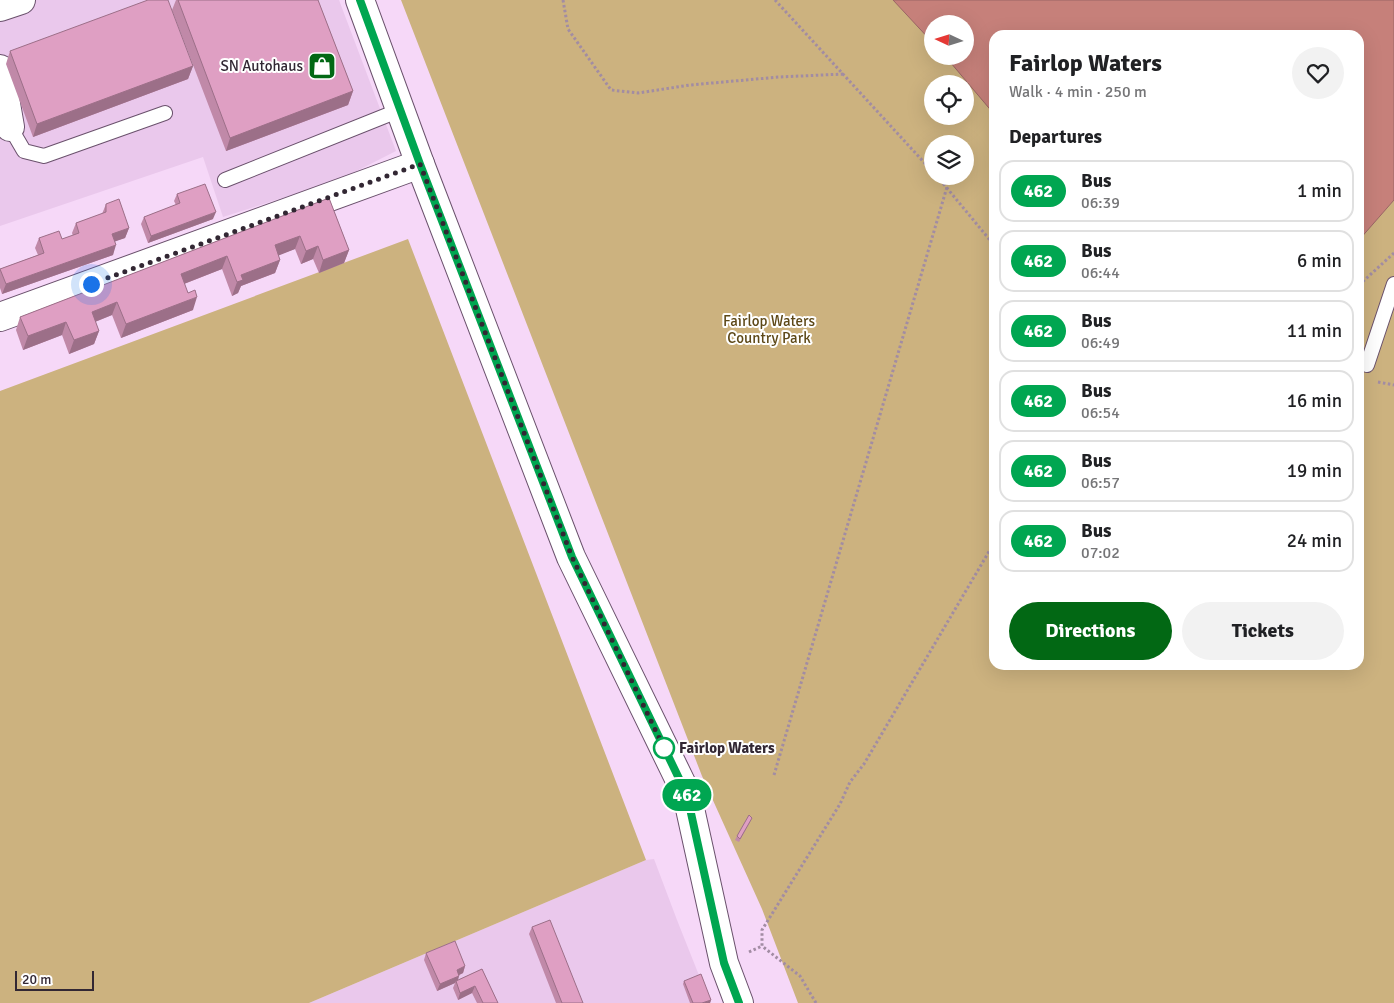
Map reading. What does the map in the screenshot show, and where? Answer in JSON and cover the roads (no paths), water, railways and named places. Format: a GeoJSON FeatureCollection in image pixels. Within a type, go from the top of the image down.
{"type":"FeatureCollection","features":[{"type":"Feature","properties":{"kind":"street"},"geometry":{"type":"LineString","coordinates":[[0,6],[21,0]]}},
{"type":"Feature","properties":{"kind":"street"},"geometry":{"type":"LineString","coordinates":[[360,0],[420,164],[572,557],[687,795],[724,963],[739,1003]]}},
{"type":"Feature","properties":{"kind":"street"},"geometry":{"type":"LineString","coordinates":[[0,69],[10,127]]}},
{"type":"Feature","properties":{"kind":"street"},"geometry":{"type":"LineString","coordinates":[[0,317],[420,164]]}},
{"type":"Feature","properties":{"kind":"lane"},"geometry":{"type":"LineString","coordinates":[[225,180],[400,110]]}},
{"type":"Feature","properties":{"kind":"lane"},"geometry":{"type":"LineString","coordinates":[[10,127],[24,151],[44,156],[165,113]]}},
{"type":"Feature","properties":{"kind":"lane"},"geometry":{"type":"LineString","coordinates":[[1367,365],[1394,284]]}},
{"type":"Feature","properties":{"kind":"place","name":"SN Autohaus"},"geometry":{"type":"Point","coordinates":[322,66]}},
{"type":"Feature","properties":{"kind":"place","name":"Fairlop Waters"},"geometry":{"type":"Point","coordinates":[664,748]}},
{"type":"Feature","properties":{"kind":"park label","name":"Fairlop Waters Country Park"},"geometry":{"type":"Point","coordinates":[769,330]}}]}
